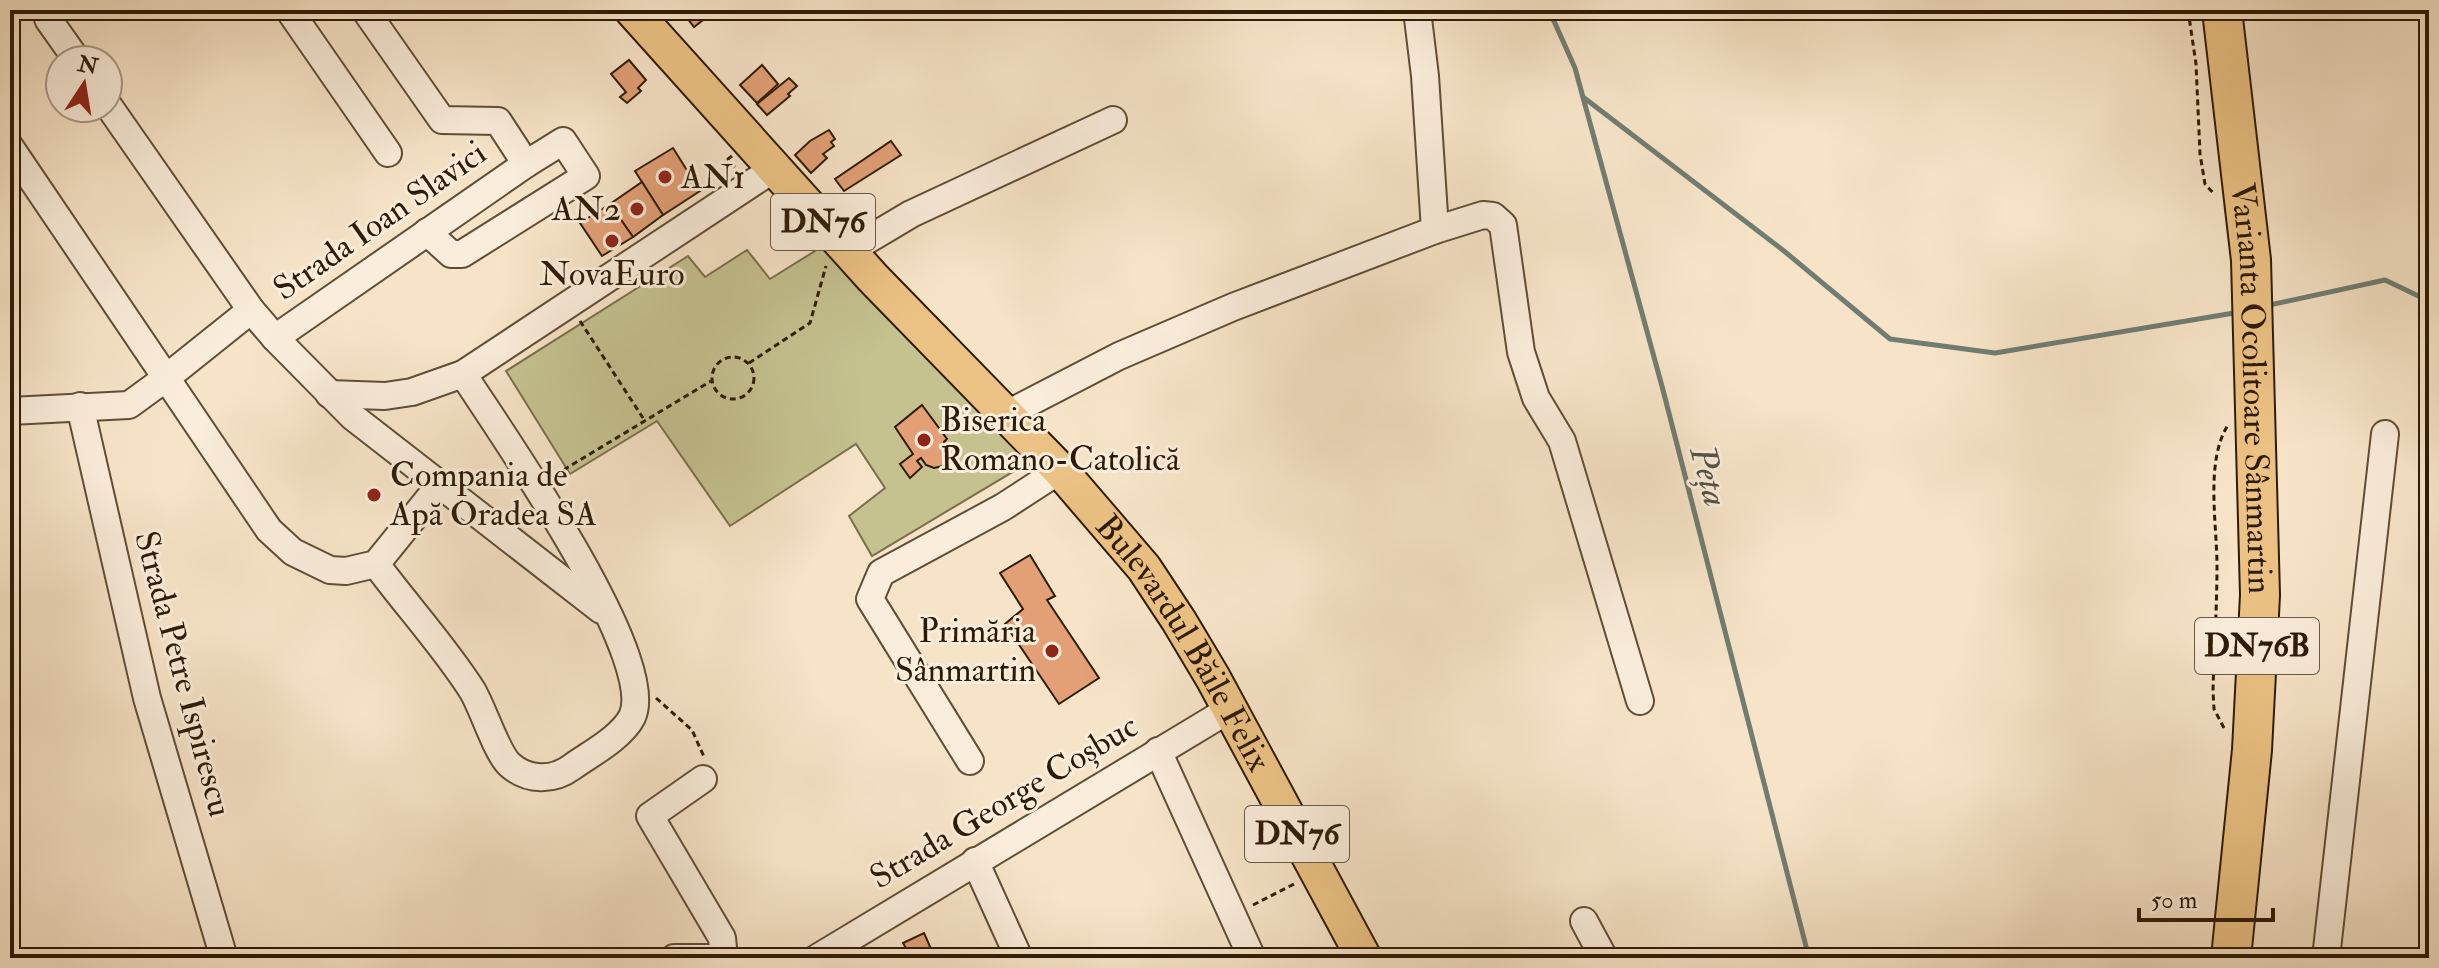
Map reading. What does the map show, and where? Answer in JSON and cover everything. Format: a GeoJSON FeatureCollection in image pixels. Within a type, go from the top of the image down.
{"type":"FeatureCollection","features":[{"type":"Feature","properties":{"kind":"highway","name":"Varianta Ocolitoare Sânmartin"},"geometry":{"type":"LineString","coordinates":[[2222,10],[2251,260],[2260,595],[2252,750],[2231,958]]}},
{"type":"Feature","properties":{"kind":"main road","name":"Bulevardul Băile Felix"},"geometry":{"type":"LineString","coordinates":[[632,10],[750,142],[763,176],[838,257],[1060,470],[1144,568],[1230,709],[1364,958]]}},
{"type":"Feature","properties":{"kind":"street","name":"Strada Ioan Slavici"},"geometry":{"type":"LineString","coordinates":[[365,10],[442,120],[498,121],[526,164]]}},
{"type":"Feature","properties":{"kind":"street"},"geometry":{"type":"LineString","coordinates":[[1417,10],[1425,76],[1435,230]]}},
{"type":"Feature","properties":{"kind":"street"},"geometry":{"type":"LineString","coordinates":[[48,13],[67,44]]}},
{"type":"Feature","properties":{"kind":"street","name":"Strada Ioan Slavici"},"geometry":{"type":"LineString","coordinates":[[303,15],[388,153]]}},
{"type":"Feature","properties":{"kind":"street"},"geometry":{"type":"LineString","coordinates":[[838,257],[911,214],[1113,120]]}},
{"type":"Feature","properties":{"kind":"street","name":"Strada Ioan Slavici"},"geometry":{"type":"LineString","coordinates":[[121,124],[251,310],[329,394],[353,417],[608,615]]}},
{"type":"Feature","properties":{"kind":"street","name":"Strada Ioan Slavici"},"geometry":{"type":"LineString","coordinates":[[275,338],[427,232],[526,164],[563,141],[586,176],[462,254],[451,254],[427,232]]}},
{"type":"Feature","properties":{"kind":"street"},"geometry":{"type":"LineString","coordinates":[[10,147],[269,530],[293,552],[330,570],[346,571],[376,564],[440,485]]}},
{"type":"Feature","properties":{"kind":"street"},"geometry":{"type":"LineString","coordinates":[[329,394],[385,396],[412,392],[463,374],[763,176]]}},
{"type":"Feature","properties":{"kind":"street"},"geometry":{"type":"LineString","coordinates":[[1005,415],[1147,344],[1233,307],[1435,230],[1483,215],[1493,216],[1503,225],[1521,352],[1536,398],[1562,441],[1640,701]]}},
{"type":"Feature","properties":{"kind":"street","name":"Strada Ioan Slavici"},"geometry":{"type":"LineString","coordinates":[[10,411],[129,405],[251,310]]}},
{"type":"Feature","properties":{"kind":"street","name":"Strada Ioan Slavici"},"geometry":{"type":"LineString","coordinates":[[376,564],[472,691],[508,764],[530,777],[562,775],[620,732],[631,718],[635,704],[634,681],[625,653],[585,567],[463,374]]}},
{"type":"Feature","properties":{"kind":"street","name":"Strada Petre Ispirescu"},"geometry":{"type":"LineString","coordinates":[[80,406],[147,698],[224,958]]}},
{"type":"Feature","properties":{"kind":"street"},"geometry":{"type":"LineString","coordinates":[[2326,958],[2385,434]]}},
{"type":"Feature","properties":{"kind":"street"},"geometry":{"type":"LineString","coordinates":[[970,761],[870,599],[881,573],[1003,507],[1060,470]]}},
{"type":"Feature","properties":{"kind":"street","name":"Strada George Coșbuc"},"geometry":{"type":"LineString","coordinates":[[817,958],[1230,709]]}},
{"type":"Feature","properties":{"kind":"street"},"geometry":{"type":"LineString","coordinates":[[1158,751],[1252,958]]}},
{"type":"Feature","properties":{"kind":"street"},"geometry":{"type":"LineString","coordinates":[[703,779],[650,816],[722,938],[724,958]]}},
{"type":"Feature","properties":{"kind":"street"},"geometry":{"type":"LineString","coordinates":[[975,861],[1019,958]]}},
{"type":"Feature","properties":{"kind":"street"},"geometry":{"type":"LineString","coordinates":[[1584,921],[1604,958]]}},
{"type":"Feature","properties":{"kind":"street"},"geometry":{"type":"LineString","coordinates":[[674,958],[710,958]]}},
{"type":"Feature","properties":{"kind":"path"},"geometry":{"type":"LineString","coordinates":[[2188,10],[2196,64],[2200,154],[2205,184],[2222,203]]}},
{"type":"Feature","properties":{"kind":"path"},"geometry":{"type":"LineString","coordinates":[[750,142],[728,159],[763,176]]}},
{"type":"Feature","properties":{"kind":"path"},"geometry":{"type":"LineString","coordinates":[[749,363],[810,323],[838,257]]}},
{"type":"Feature","properties":{"kind":"path"},"geometry":{"type":"LineString","coordinates":[[569,304],[644,419]]}},
{"type":"Feature","properties":{"kind":"path"},"geometry":{"type":"LineString","coordinates":[[737,357],[749,363],[754,377],[750,391],[738,399],[718,393],[711,381],[714,367],[724,358],[737,357]]}},
{"type":"Feature","properties":{"kind":"path"},"geometry":{"type":"LineString","coordinates":[[535,488],[711,381]]}},
{"type":"Feature","properties":{"kind":"path"},"geometry":{"type":"LineString","coordinates":[[2227,733],[2214,709],[2213,691],[2217,566],[2215,457],[2220,438],[2233,417]]}},
{"type":"Feature","properties":{"kind":"path"},"geometry":{"type":"LineString","coordinates":[[634,681],[692,730],[704,753],[703,779]]}},
{"type":"Feature","properties":{"kind":"path"},"geometry":{"type":"LineString","coordinates":[[1232,916],[1318,872]]}},
{"type":"Feature","properties":{"kind":"shaded area"},"geometry":{"type":"Polygon","coordinates":[[[823,246],[1031,461],[872,556],[849,516],[885,488],[856,444],[730,526],[657,421],[570,474],[506,371],[688,256],[705,277],[747,250],[770,279],[823,246]]]}},
{"type":"Feature","properties":{"kind":"building"},"geometry":{"type":"Polygon","coordinates":[[[681,10],[716,10],[694,27],[681,10]]]}},
{"type":"Feature","properties":{"kind":"building"},"geometry":{"type":"Polygon","coordinates":[[[629,60],[646,80],[638,88],[641,91],[627,103],[620,97],[626,92],[611,74],[629,60]]]}},
{"type":"Feature","properties":{"kind":"building"},"geometry":{"type":"Polygon","coordinates":[[[762,65],[778,84],[757,103],[740,85],[762,65]]]}},
{"type":"Feature","properties":{"kind":"building"},"geometry":{"type":"Polygon","coordinates":[[[789,78],[797,86],[767,115],[757,104],[789,78]]]}},
{"type":"Feature","properties":{"kind":"building"},"geometry":{"type":"Polygon","coordinates":[[[829,130],[835,139],[831,142],[834,146],[823,154],[827,158],[811,173],[795,155],[829,130]]]}},
{"type":"Feature","properties":{"kind":"building"},"geometry":{"type":"Polygon","coordinates":[[[891,141],[901,155],[844,191],[835,179],[891,141]]]}},
{"type":"Feature","properties":{"kind":"building","name":"AN1"},"geometry":{"type":"Polygon","coordinates":[[[673,148],[700,191],[663,215],[635,171],[673,148]]]}},
{"type":"Feature","properties":{"kind":"building","name":"AN2"},"geometry":{"type":"Polygon","coordinates":[[[642,182],[663,215],[633,237],[610,204],[642,182]]]}},
{"type":"Feature","properties":{"kind":"building"},"geometry":{"type":"Polygon","coordinates":[[[610,204],[633,237],[602,256],[580,223],[610,204]]]}},
{"type":"Feature","properties":{"kind":"building","name":"Biserica Romano-Catolică"},"geometry":{"type":"Polygon","coordinates":[[[922,405],[947,439],[944,442],[949,458],[943,466],[934,468],[926,465],[921,458],[917,461],[922,467],[910,478],[900,464],[913,454],[895,427],[922,405]]]}},
{"type":"Feature","properties":{"kind":"building","name":"Primăria Sânmartin"},"geometry":{"type":"Polygon","coordinates":[[[1030,555],[1055,596],[1047,600],[1099,678],[1059,704],[1005,624],[1023,609],[1000,573],[1030,555]]]}},
{"type":"Feature","properties":{"kind":"building"},"geometry":{"type":"Polygon","coordinates":[[[924,933],[935,958],[903,958],[909,954],[903,943],[924,933]]]}},
{"type":"Feature","properties":{"kind":"waterway","name":"Peța"},"geometry":{"type":"LineString","coordinates":[[1549,10],[1575,68],[1663,390],[1809,958]]}},
{"type":"Feature","properties":{"kind":"waterway"},"geometry":{"type":"LineString","coordinates":[[1583,97],[1784,251],[1890,339],[1995,353],[2240,312]]}},
{"type":"Feature","properties":{"kind":"waterway"},"geometry":{"type":"LineString","coordinates":[[2265,306],[2385,280],[2429,301]]}},
{"type":"Feature","properties":{"kind":"place","name":"AN1"},"geometry":{"type":"Point","coordinates":[665,177]}},
{"type":"Feature","properties":{"kind":"place","name":"AN2"},"geometry":{"type":"Point","coordinates":[637,209]}},
{"type":"Feature","properties":{"kind":"place","name":"NovaEuro"},"geometry":{"type":"Point","coordinates":[612,241]}},
{"type":"Feature","properties":{"kind":"place","name":"Biserica Romano-Catolică"},"geometry":{"type":"Point","coordinates":[924,440]}},
{"type":"Feature","properties":{"kind":"place","name":"Compania de Apă Oradea SA"},"geometry":{"type":"Point","coordinates":[374,495]}},
{"type":"Feature","properties":{"kind":"place","name":"Primăria Sânmartin"},"geometry":{"type":"Point","coordinates":[1052,651]}}]}
